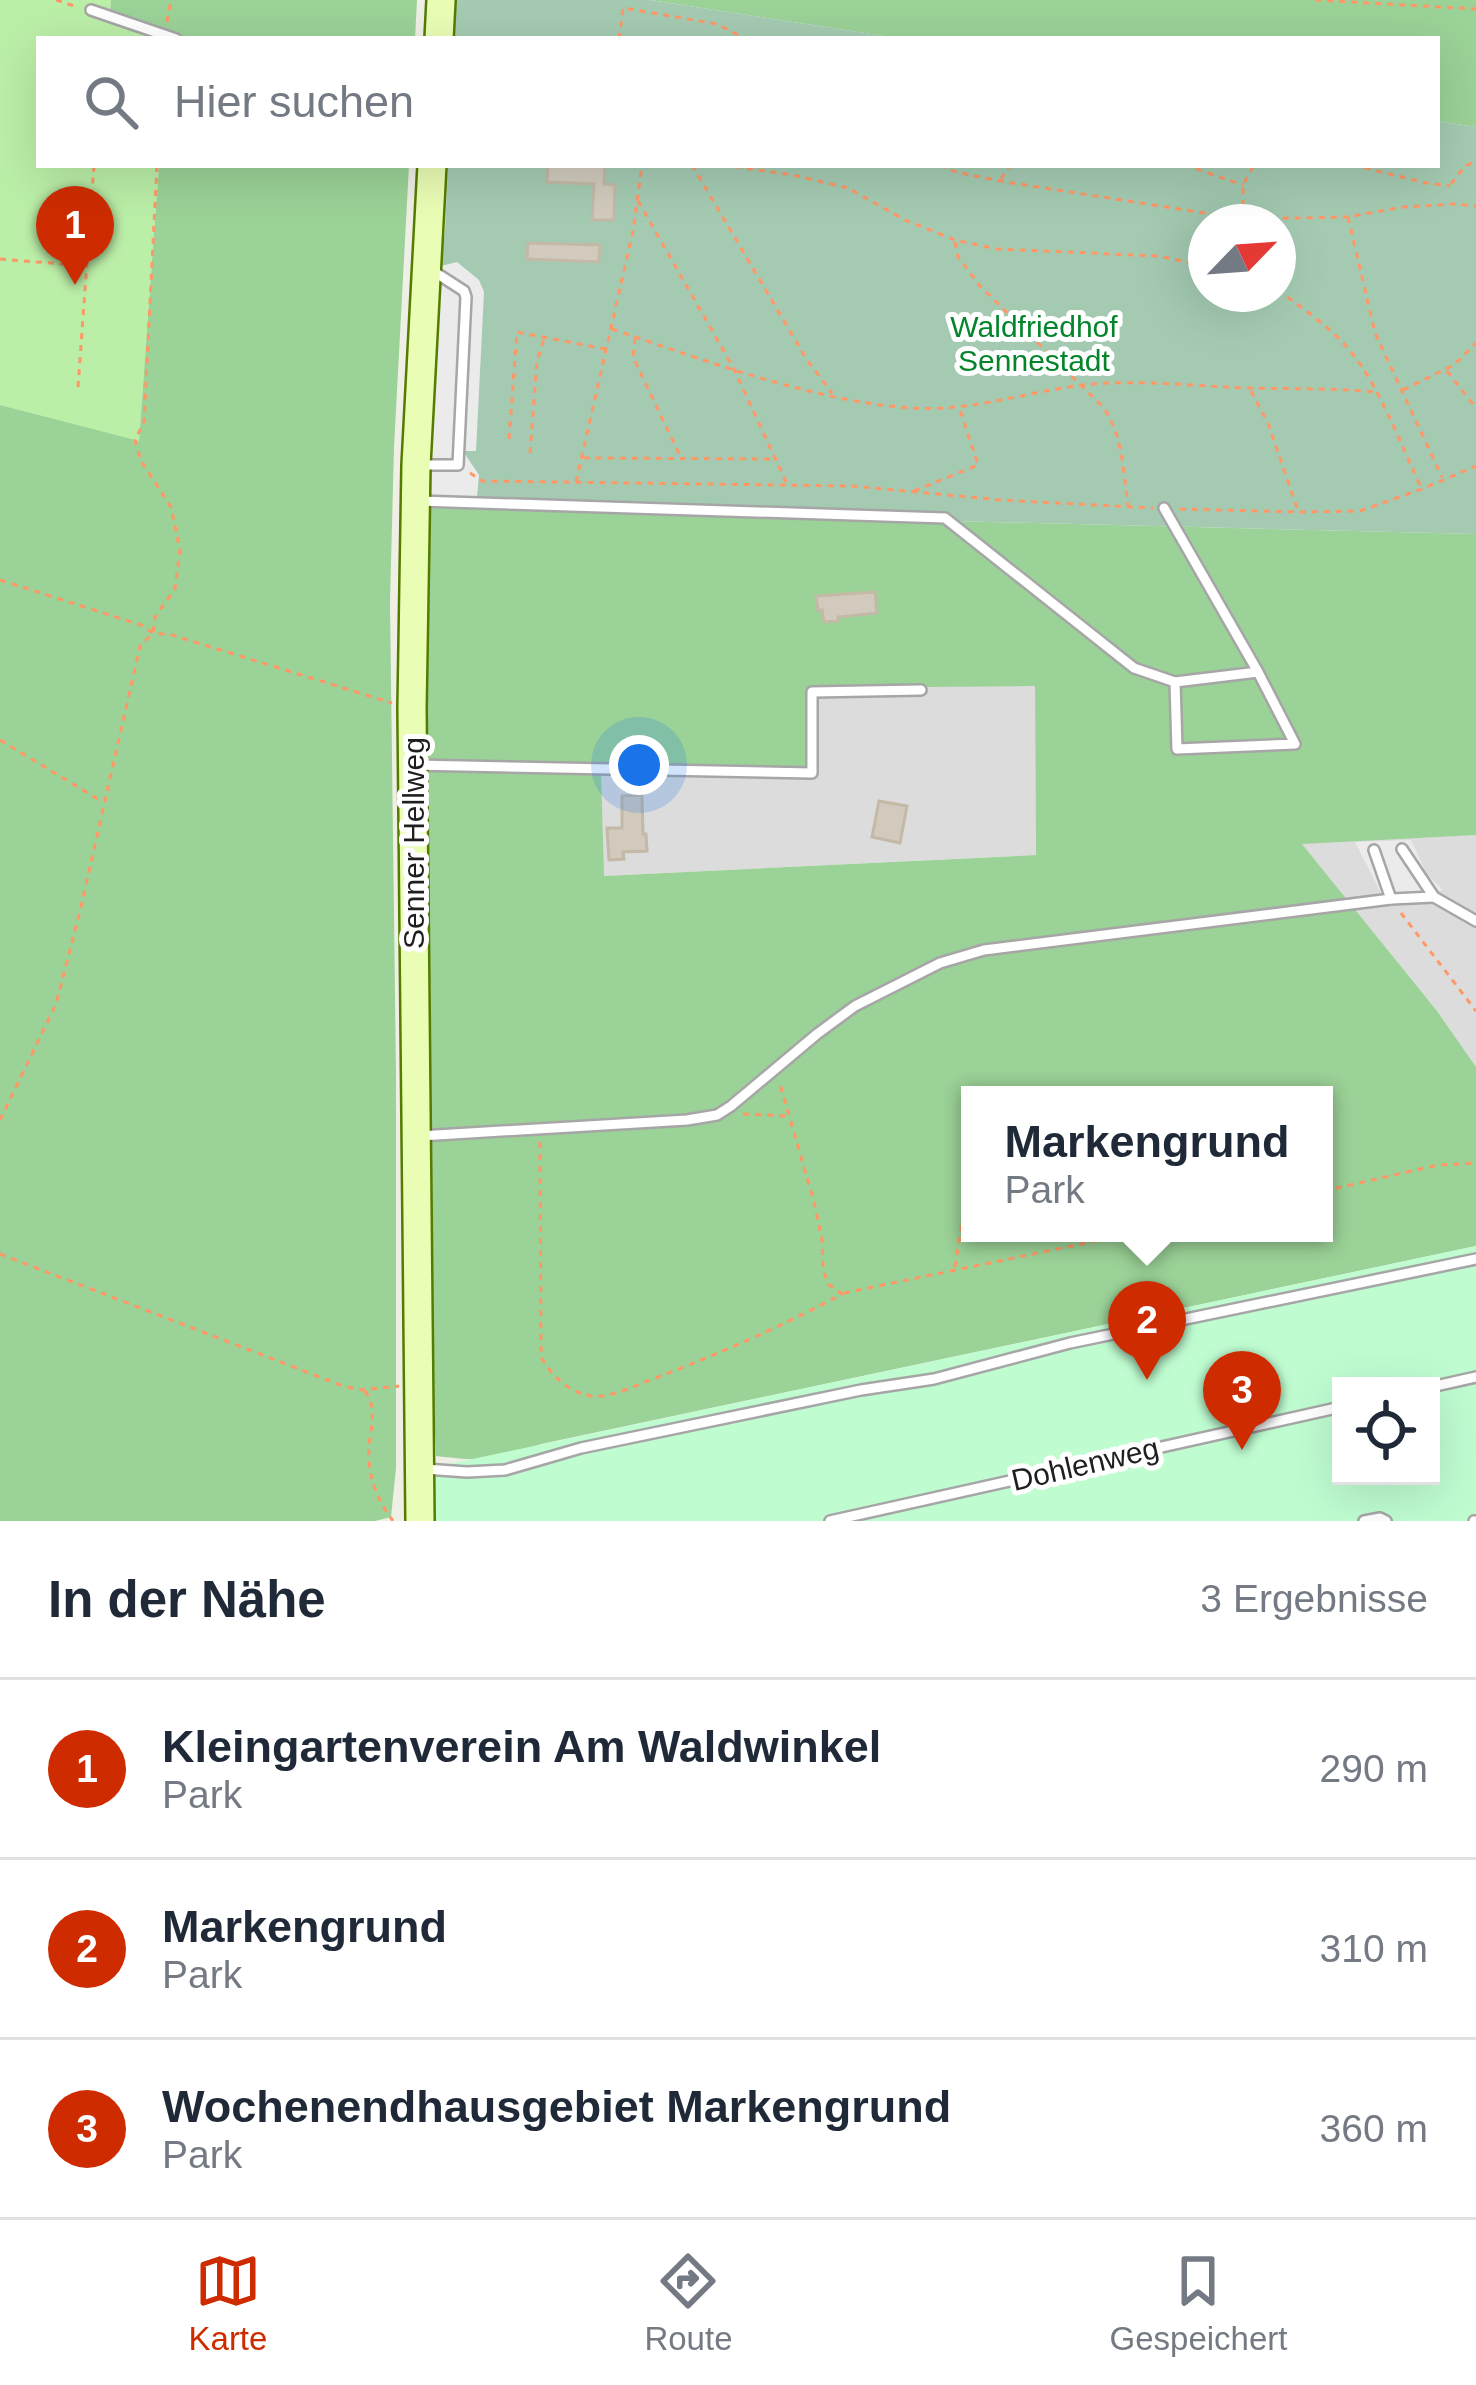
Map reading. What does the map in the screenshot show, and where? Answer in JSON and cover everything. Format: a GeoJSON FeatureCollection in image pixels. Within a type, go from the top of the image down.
{"type":"FeatureCollection","features":[{"type":"Feature","properties":{"kind":"street"},"geometry":{"type":"LineString","coordinates":[[439,36],[441,0]]}},
{"type":"Feature","properties":{"kind":"street","name":"Senner Hellweg"},"geometry":{"type":"LineString","coordinates":[[420,1521],[412,708],[416,464],[433,168]]}},
{"type":"Feature","properties":{"kind":"lane"},"geometry":{"type":"LineString","coordinates":[[91,10],[167,36]]}},
{"type":"Feature","properties":{"kind":"lane"},"geometry":{"type":"LineString","coordinates":[[416,464],[458,464],[466,297],[428,267]]}},
{"type":"Feature","properties":{"kind":"lane"},"geometry":{"type":"LineString","coordinates":[[415,501],[945,518],[1134,668],[1175,682],[1258,672]]}},
{"type":"Feature","properties":{"kind":"lane"},"geometry":{"type":"LineString","coordinates":[[1164,508],[1295,744],[1177,749],[1175,682]]}},
{"type":"Feature","properties":{"kind":"lane"},"geometry":{"type":"LineString","coordinates":[[413,765],[812,773],[812,692],[921,690]]}},
{"type":"Feature","properties":{"kind":"lane"},"geometry":{"type":"LineString","coordinates":[[1402,849],[1434,896],[1476,921]]}},
{"type":"Feature","properties":{"kind":"lane"},"geometry":{"type":"LineString","coordinates":[[1374,850],[1390,899]]}},
{"type":"Feature","properties":{"kind":"lane"},"geometry":{"type":"LineString","coordinates":[[415,1136],[717,1115],[855,1006],[940,963],[984,950],[1434,896]]}},
{"type":"Feature","properties":{"kind":"lane"},"geometry":{"type":"LineString","coordinates":[[418,1468],[505,1470],[581,1448],[934,1379],[1070,1343],[1476,1259]]}},
{"type":"Feature","properties":{"kind":"lane"},"geometry":{"type":"LineString","coordinates":[[1440,1386],[1476,1377]]}},
{"type":"Feature","properties":{"kind":"lane","name":"Dohlenweg"},"geometry":{"type":"LineString","coordinates":[[830,1521],[1332,1409]]}},
{"type":"Feature","properties":{"kind":"lane"},"geometry":{"type":"LineString","coordinates":[[1364,1521],[1386,1521]]}},
{"type":"Feature","properties":{"kind":"path"},"geometry":{"type":"LineString","coordinates":[[56,0],[91,10]]}},
{"type":"Feature","properties":{"kind":"path"},"geometry":{"type":"LineString","coordinates":[[170,36],[171,0]]}},
{"type":"Feature","properties":{"kind":"path"},"geometry":{"type":"LineString","coordinates":[[1315,0],[1476,9]]}},
{"type":"Feature","properties":{"kind":"path"},"geometry":{"type":"LineString","coordinates":[[620,36],[623,8],[718,24],[740,36]]}},
{"type":"Feature","properties":{"kind":"path"},"geometry":{"type":"LineString","coordinates":[[1365,168],[1450,186],[1465,166],[1476,161]]}},
{"type":"Feature","properties":{"kind":"path"},"geometry":{"type":"LineString","coordinates":[[78,387],[94,168]]}},
{"type":"Feature","properties":{"kind":"path"},"geometry":{"type":"LineString","coordinates":[[0,1120],[56,1004],[140,646],[153,633],[155,617],[175,589],[180,550],[171,507],[141,461],[135,440],[144,422],[157,168]]}},
{"type":"Feature","properties":{"kind":"path"},"geometry":{"type":"LineString","coordinates":[[576,484],[612,329],[642,168]]}},
{"type":"Feature","properties":{"kind":"path"},"geometry":{"type":"LineString","coordinates":[[694,168],[807,360],[836,397]]}},
{"type":"Feature","properties":{"kind":"path"},"geometry":{"type":"LineString","coordinates":[[744,168],[848,188],[905,220],[955,240],[997,249],[1158,256],[1188,262]]}},
{"type":"Feature","properties":{"kind":"path"},"geometry":{"type":"LineString","coordinates":[[957,168],[1000,181],[1188,210]]}},
{"type":"Feature","properties":{"kind":"path"},"geometry":{"type":"LineString","coordinates":[[1000,181],[1008,168]]}},
{"type":"Feature","properties":{"kind":"path"},"geometry":{"type":"LineString","coordinates":[[1195,168],[1243,185]]}},
{"type":"Feature","properties":{"kind":"path"},"geometry":{"type":"LineString","coordinates":[[1244,204],[1243,185],[1252,168]]}},
{"type":"Feature","properties":{"kind":"path"},"geometry":{"type":"LineString","coordinates":[[638,199],[734,369],[788,485]]}},
{"type":"Feature","properties":{"kind":"path"},"geometry":{"type":"LineString","coordinates":[[1296,218],[1348,217],[1403,207],[1476,206]]}},
{"type":"Feature","properties":{"kind":"path"},"geometry":{"type":"LineString","coordinates":[[1348,217],[1375,334],[1443,479]]}},
{"type":"Feature","properties":{"kind":"path"},"geometry":{"type":"LineString","coordinates":[[955,240],[958,257],[980,286],[1113,421],[1129,507]]}},
{"type":"Feature","properties":{"kind":"path"},"geometry":{"type":"LineString","coordinates":[[0,259],[87,266]]}},
{"type":"Feature","properties":{"kind":"path"},"geometry":{"type":"LineString","coordinates":[[1296,304],[1353,353],[1422,490]]}},
{"type":"Feature","properties":{"kind":"path"},"geometry":{"type":"LineString","coordinates":[[612,329],[734,369],[889,406],[959,408],[1129,382],[1375,392]]}},
{"type":"Feature","properties":{"kind":"path"},"geometry":{"type":"LineString","coordinates":[[509,439],[517,332],[607,350]]}},
{"type":"Feature","properties":{"kind":"path"},"geometry":{"type":"LineString","coordinates":[[635,337],[633,357],[682,460]]}},
{"type":"Feature","properties":{"kind":"path"},"geometry":{"type":"LineString","coordinates":[[530,453],[537,361],[544,338]]}},
{"type":"Feature","properties":{"kind":"path"},"geometry":{"type":"LineString","coordinates":[[1401,391],[1446,370],[1476,344]]}},
{"type":"Feature","properties":{"kind":"path"},"geometry":{"type":"LineString","coordinates":[[1446,370],[1476,408]]}},
{"type":"Feature","properties":{"kind":"path"},"geometry":{"type":"LineString","coordinates":[[1250,388],[1268,423],[1299,512]]}},
{"type":"Feature","properties":{"kind":"path"},"geometry":{"type":"LineString","coordinates":[[913,491],[978,465],[959,408]]}},
{"type":"Feature","properties":{"kind":"path"},"geometry":{"type":"LineString","coordinates":[[582,458],[777,459]]}},
{"type":"Feature","properties":{"kind":"path"},"geometry":{"type":"LineString","coordinates":[[458,464],[482,482],[852,486],[1001,500],[1299,512],[1360,511],[1476,466]]}},
{"type":"Feature","properties":{"kind":"path"},"geometry":{"type":"LineString","coordinates":[[0,580],[141,625],[153,633],[412,708]]}},
{"type":"Feature","properties":{"kind":"path"},"geometry":{"type":"LineString","coordinates":[[0,740],[103,803]]}},
{"type":"Feature","properties":{"kind":"path"},"geometry":{"type":"LineString","coordinates":[[1390,899],[1476,1012]]}},
{"type":"Feature","properties":{"kind":"path"},"geometry":{"type":"LineString","coordinates":[[776,1069],[814,1202],[823,1269],[829,1284],[842,1294]]}},
{"type":"Feature","properties":{"kind":"path"},"geometry":{"type":"LineString","coordinates":[[731,1106],[744,1115],[788,1115]]}},
{"type":"Feature","properties":{"kind":"path"},"geometry":{"type":"LineString","coordinates":[[541,1129],[541,1357],[551,1375],[572,1390],[596,1397],[714,1355],[842,1294],[1090,1242]]}},
{"type":"Feature","properties":{"kind":"path"},"geometry":{"type":"LineString","coordinates":[[1333,1189],[1438,1166],[1476,1163]]}},
{"type":"Feature","properties":{"kind":"path"},"geometry":{"type":"LineString","coordinates":[[954,1269],[961,1227]]}},
{"type":"Feature","properties":{"kind":"path"},"geometry":{"type":"LineString","coordinates":[[0,1254],[343,1386],[364,1390],[401,1386],[418,1391]]}},
{"type":"Feature","properties":{"kind":"path"},"geometry":{"type":"LineString","coordinates":[[364,1390],[371,1399],[368,1453],[376,1497],[393,1521]]}},
{"type":"Feature","properties":{"kind":"shaded area"},"geometry":{"type":"Polygon","coordinates":[[[457,262],[479,280],[484,292],[476,451],[463,451],[479,475],[477,497],[428,496],[438,288],[441,266],[457,262]]]}},
{"type":"Feature","properties":{"kind":"shaded area"},"geometry":{"type":"Polygon","coordinates":[[[1035,685],[1036,855],[603,876],[600,773],[806,688],[1035,685]]]}},
{"type":"Feature","properties":{"kind":"shaded area"},"geometry":{"type":"Polygon","coordinates":[[[1476,835],[1476,1067],[1437,1011],[1301,843],[1476,835]]]}},
{"type":"Feature","properties":{"kind":"shaded area"},"geometry":{"type":"Polygon","coordinates":[[[1411,840],[1427,875],[1443,890],[1383,897],[1355,842],[1411,840]]]}},
{"type":"Feature","properties":{"kind":"green space"},"geometry":{"type":"Polygon","coordinates":[[[0,0],[111,0],[110,13],[161,36],[36,36],[36,168],[159,168],[139,442],[0,405],[0,0]]]}},
{"type":"Feature","properties":{"kind":"green space"},"geometry":{"type":"Polygon","coordinates":[[[111,0],[417,0],[415,36],[161,36],[110,13],[111,0]]]}},
{"type":"Feature","properties":{"kind":"green space"},"geometry":{"type":"Polygon","coordinates":[[[453,0],[650,0],[884,36],[454,36],[453,0]]]}},
{"type":"Feature","properties":{"kind":"green space"},"geometry":{"type":"Polygon","coordinates":[[[650,0],[1476,0],[1476,127],[1440,121],[1440,36],[884,36],[650,0]]]}},
{"type":"Feature","properties":{"kind":"green space","name":"Waldfriedhof Sennestadt"},"geometry":{"type":"Polygon","coordinates":[[[1440,121],[1476,127],[1476,534],[427,508],[448,168],[1440,168],[1440,121]]]}},
{"type":"Feature","properties":{"kind":"green space"},"geometry":{"type":"Polygon","coordinates":[[[159,168],[409,168],[390,602],[396,1468],[391,1517],[375,1521],[0,1521],[0,405],[139,441],[159,168]]]}},
{"type":"Feature","properties":{"kind":"green space"},"geometry":{"type":"Polygon","coordinates":[[[427,508],[1476,534],[1476,835],[1302,844],[1437,1011],[1476,1067],[1476,1246],[500,1456],[436,1456],[428,1264],[424,769],[601,773],[604,876],[1036,855],[1035,686],[807,688],[805,770],[424,761],[427,508]]]}},
{"type":"Feature","properties":{"kind":"green space"},"geometry":{"type":"Polygon","coordinates":[[[1476,1246],[1476,1521],[430,1521],[430,1468],[1476,1246]]]}},
{"type":"Feature","properties":{"kind":"building"},"geometry":{"type":"Polygon","coordinates":[[[548,168],[605,168],[604,184],[615,185],[614,220],[592,220],[594,184],[547,182],[548,168]]]}},
{"type":"Feature","properties":{"kind":"building"},"geometry":{"type":"Polygon","coordinates":[[[528,243],[600,245],[599,262],[527,259],[528,243]]]}},
{"type":"Feature","properties":{"kind":"building"},"geometry":{"type":"Polygon","coordinates":[[[875,592],[877,613],[824,622],[822,610],[818,611],[816,596],[875,592]]]}},
{"type":"Feature","properties":{"kind":"building"},"geometry":{"type":"Polygon","coordinates":[[[642,795],[647,851],[623,852],[624,859],[609,860],[607,828],[622,828],[622,796],[642,795]]]}},
{"type":"Feature","properties":{"kind":"building"},"geometry":{"type":"Polygon","coordinates":[[[879,801],[907,806],[900,843],[872,837],[879,801]]]}},
{"type":"Feature","properties":{"kind":"place","name":"Kleingartenverein Am Waldwinkel"},"geometry":{"type":"Point","coordinates":[75,285]}},
{"type":"Feature","properties":{"kind":"place","name":"Markengrund"},"geometry":{"type":"Point","coordinates":[1147,1380]}},
{"type":"Feature","properties":{"kind":"place","name":"Wochenendhausgebiet Markengrund"},"geometry":{"type":"Point","coordinates":[1242,1450]}}]}
